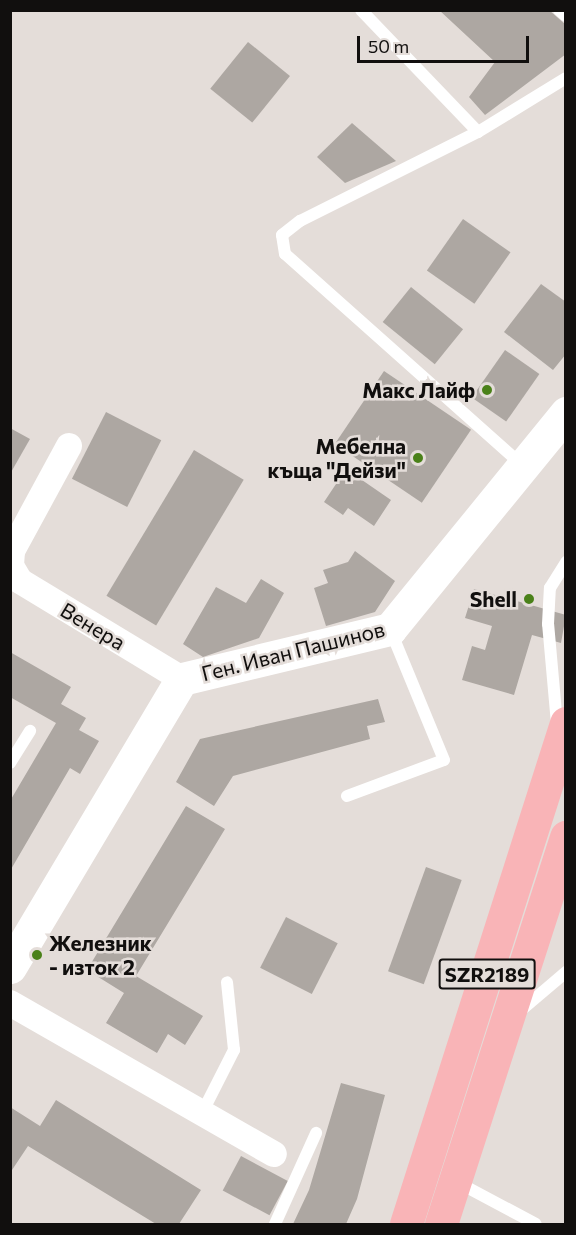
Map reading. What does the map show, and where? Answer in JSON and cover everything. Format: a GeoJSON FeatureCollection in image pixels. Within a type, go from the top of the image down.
{"type":"FeatureCollection","features":[{"type":"Feature","properties":{"kind":"main road","name":"SZR2189"},"geometry":{"type":"LineString","coordinates":[[406,1224],[562,733]]}},
{"type":"Feature","properties":{"kind":"main road","name":"SZR2189"},"geometry":{"type":"LineString","coordinates":[[441,1224],[457,1182],[566,837]]}},
{"type":"Feature","properties":{"kind":"street","name":"Ген. Иван Пашинов"},"geometry":{"type":"LineString","coordinates":[[10,966],[182,679],[390,629],[566,413]]}},
{"type":"Feature","properties":{"kind":"street"},"geometry":{"type":"LineString","coordinates":[[12,566],[12,551],[69,446]]}},
{"type":"Feature","properties":{"kind":"street","name":"Венера"},"geometry":{"type":"LineString","coordinates":[[12,566],[20,581],[182,679]]}},
{"type":"Feature","properties":{"kind":"street"},"geometry":{"type":"LineString","coordinates":[[10,1003],[274,1154]]}},
{"type":"Feature","properties":{"kind":"lane"},"geometry":{"type":"LineString","coordinates":[[361,10],[478,132]]}},
{"type":"Feature","properties":{"kind":"lane"},"geometry":{"type":"LineString","coordinates":[[559,10],[566,16]]}},
{"type":"Feature","properties":{"kind":"lane"},"geometry":{"type":"LineString","coordinates":[[524,466],[285,254],[282,235],[300,222],[478,132],[566,78]]}},
{"type":"Feature","properties":{"kind":"lane"},"geometry":{"type":"LineString","coordinates":[[562,733],[548,624],[550,588],[566,562]]}},
{"type":"Feature","properties":{"kind":"lane"},"geometry":{"type":"LineString","coordinates":[[348,796],[444,760],[390,629]]}},
{"type":"Feature","properties":{"kind":"lane"},"geometry":{"type":"LineString","coordinates":[[10,763],[30,730]]}},
{"type":"Feature","properties":{"kind":"lane"},"geometry":{"type":"LineString","coordinates":[[509,1021],[566,972]]}},
{"type":"Feature","properties":{"kind":"lane"},"geometry":{"type":"LineString","coordinates":[[202,1113],[234,1050],[227,982]]}},
{"type":"Feature","properties":{"kind":"lane"},"geometry":{"type":"LineString","coordinates":[[275,1224],[316,1133]]}},
{"type":"Feature","properties":{"kind":"lane"},"geometry":{"type":"LineString","coordinates":[[457,1182],[536,1224]]}},
{"type":"Feature","properties":{"kind":"building"},"geometry":{"type":"Polygon","coordinates":[[[439,10],[549,10],[566,25],[566,54],[485,115],[469,97],[495,62],[439,10]]]}},
{"type":"Feature","properties":{"kind":"building"},"geometry":{"type":"Polygon","coordinates":[[[248,42],[290,76],[252,123],[210,89],[248,42]]]}},
{"type":"Feature","properties":{"kind":"building"},"geometry":{"type":"Polygon","coordinates":[[[352,123],[396,161],[345,183],[317,157],[352,123]]]}},
{"type":"Feature","properties":{"kind":"building"},"geometry":{"type":"Polygon","coordinates":[[[463,219],[511,252],[474,304],[427,271],[463,219]]]}},
{"type":"Feature","properties":{"kind":"building"},"geometry":{"type":"Polygon","coordinates":[[[541,284],[566,302],[566,354],[553,370],[504,332],[541,284]]]}},
{"type":"Feature","properties":{"kind":"building"},"geometry":{"type":"Polygon","coordinates":[[[411,287],[463,329],[435,364],[383,322],[411,287]]]}},
{"type":"Feature","properties":{"kind":"building"},"geometry":{"type":"Polygon","coordinates":[[[505,350],[539,374],[506,422],[472,398],[505,350]]]}},
{"type":"Feature","properties":{"kind":"building"},"geometry":{"type":"Polygon","coordinates":[[[384,371],[471,430],[422,503],[335,444],[384,371]]]}},
{"type":"Feature","properties":{"kind":"building"},"geometry":{"type":"Polygon","coordinates":[[[106,412],[161,440],[127,507],[72,479],[106,412]]]}},
{"type":"Feature","properties":{"kind":"building"},"geometry":{"type":"Polygon","coordinates":[[[10,428],[30,439],[10,474],[10,428]]]}},
{"type":"Feature","properties":{"kind":"building"},"geometry":{"type":"Polygon","coordinates":[[[194,450],[244,480],[156,626],[106,596],[194,450]]]}},
{"type":"Feature","properties":{"kind":"building"},"geometry":{"type":"Polygon","coordinates":[[[346,469],[391,500],[374,526],[348,508],[343,515],[324,502],[346,469]]]}},
{"type":"Feature","properties":{"kind":"building"},"geometry":{"type":"Polygon","coordinates":[[[355,551],[395,581],[375,612],[326,626],[314,588],[328,583],[323,570],[348,562],[355,551]]]}},
{"type":"Feature","properties":{"kind":"building"},"geometry":{"type":"Polygon","coordinates":[[[261,579],[284,593],[259,638],[203,657],[183,644],[216,587],[246,603],[261,579]]]}},
{"type":"Feature","properties":{"kind":"building"},"geometry":{"type":"Polygon","coordinates":[[[474,589],[566,615],[561,643],[532,635],[514,695],[462,680],[472,646],[485,650],[492,626],[465,618],[474,589]]]}},
{"type":"Feature","properties":{"kind":"building"},"geometry":{"type":"Polygon","coordinates":[[[10,652],[71,687],[61,704],[86,718],[79,730],[99,741],[80,774],[70,768],[10,871],[10,801],[56,723],[10,697],[10,652]]]}},
{"type":"Feature","properties":{"kind":"building"},"geometry":{"type":"Polygon","coordinates":[[[378,699],[385,722],[367,726],[370,739],[233,776],[214,806],[176,782],[200,739],[378,699]]]}},
{"type":"Feature","properties":{"kind":"building"},"geometry":{"type":"Polygon","coordinates":[[[186,806],[225,829],[136,976],[203,1016],[185,1045],[168,1034],[157,1053],[106,1023],[124,993],[87,970],[186,806]]]}},
{"type":"Feature","properties":{"kind":"building"},"geometry":{"type":"Polygon","coordinates":[[[426,867],[462,880],[424,984],[388,971],[426,867]]]}},
{"type":"Feature","properties":{"kind":"building"},"geometry":{"type":"Polygon","coordinates":[[[286,917],[338,943],[312,994],[260,968],[286,917]]]}},
{"type":"Feature","properties":{"kind":"building"},"geometry":{"type":"Polygon","coordinates":[[[341,1083],[385,1095],[357,1199],[346,1224],[293,1224],[309,1190],[341,1083]]]}},
{"type":"Feature","properties":{"kind":"building"},"geometry":{"type":"Polygon","coordinates":[[[56,1100],[201,1190],[179,1224],[156,1224],[28,1146],[10,1173],[10,1107],[40,1126],[56,1100]]]}},
{"type":"Feature","properties":{"kind":"building"},"geometry":{"type":"Polygon","coordinates":[[[241,1156],[288,1181],[269,1215],[223,1190],[241,1156]]]}},
{"type":"Feature","properties":{"kind":"place","name":"Макс Лайф"},"geometry":{"type":"Point","coordinates":[487,390]}},
{"type":"Feature","properties":{"kind":"place","name":"Мебелна къща \"Дейзи\""},"geometry":{"type":"Point","coordinates":[418,458]}},
{"type":"Feature","properties":{"kind":"place","name":"Shell"},"geometry":{"type":"Point","coordinates":[529,599]}},
{"type":"Feature","properties":{"kind":"place","name":"Железник - изток 2"},"geometry":{"type":"Point","coordinates":[37,955]}}]}
